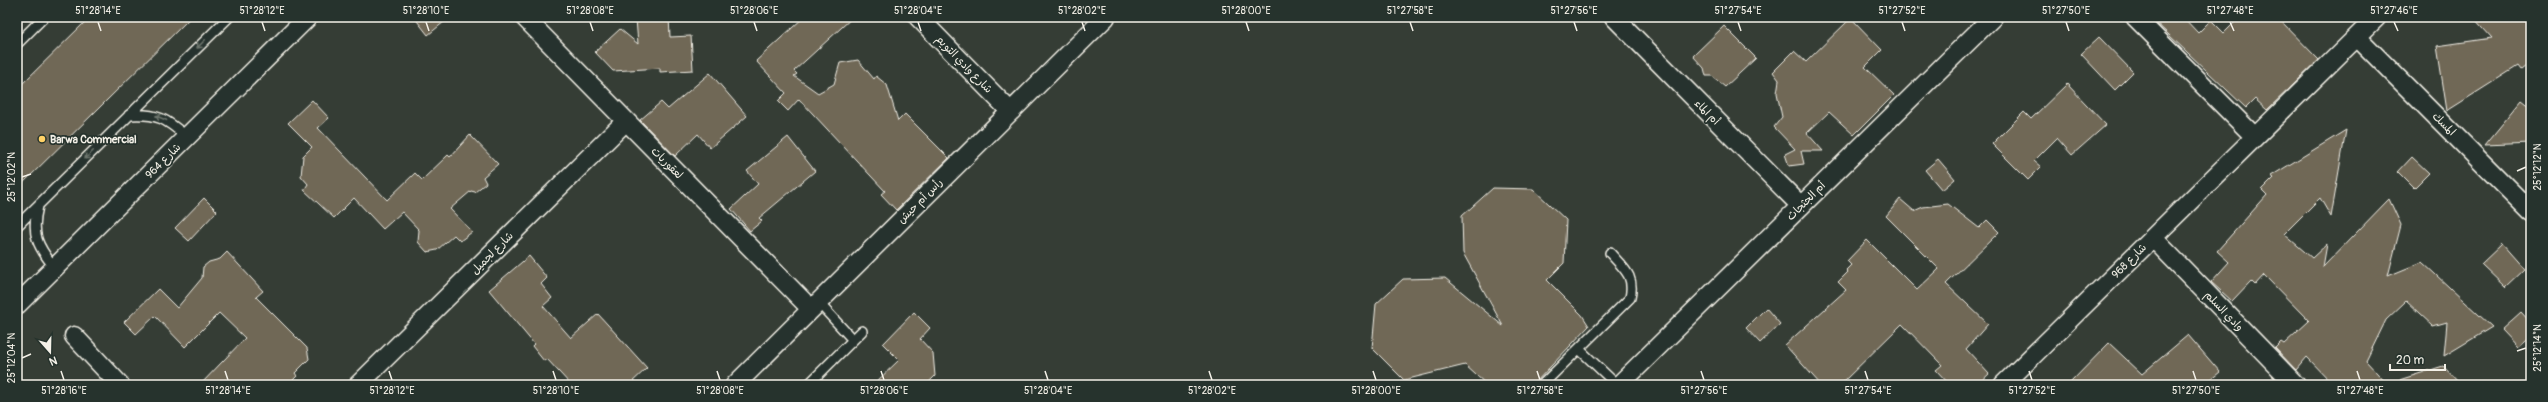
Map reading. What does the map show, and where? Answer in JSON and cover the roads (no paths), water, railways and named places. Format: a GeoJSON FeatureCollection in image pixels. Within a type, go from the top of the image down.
{"type":"FeatureCollection","features":[{"type":"Feature","properties":{"kind":"street","name":"شارع 964"},"geometry":{"type":"LineString","coordinates":[[17,305],[308,17]]}},
{"type":"Feature","properties":{"kind":"street","name":"لعقوريات"},"geometry":{"type":"LineString","coordinates":[[524,17],[626,122],[815,306]]}},
{"type":"Feature","properties":{"kind":"street","name":"شارع وادي التويم"},"geometry":{"type":"LineString","coordinates":[[918,17],[1010,111]]}},
{"type":"Feature","properties":{"kind":"street","name":"رأس أم حيش"},"geometry":{"type":"LineString","coordinates":[[735,385],[1106,17]]}},
{"type":"Feature","properties":{"kind":"street","name":"أم الماء"},"geometry":{"type":"LineString","coordinates":[[1614,17],[1801,206]]}},
{"type":"Feature","properties":{"kind":"street","name":"أم الجثجاث"},"geometry":{"type":"LineString","coordinates":[[1618,385],[1993,17]]}},
{"type":"Feature","properties":{"kind":"street"},"geometry":{"type":"LineString","coordinates":[[2135,17],[2256,137]]}},
{"type":"Feature","properties":{"kind":"street","name":"شارع 968"},"geometry":{"type":"LineString","coordinates":[[2003,385],[2377,17]]}},
{"type":"Feature","properties":{"kind":"street","name":"المسك"},"geometry":{"type":"LineString","coordinates":[[2357,36],[2531,212]]}},
{"type":"Feature","properties":{"kind":"street","name":"شارع لجميل"},"geometry":{"type":"LineString","coordinates":[[358,385],[626,122]]}},
{"type":"Feature","properties":{"kind":"street","name":"وادي السلم"},"geometry":{"type":"LineString","coordinates":[[2153,238],[2296,385]]}},
{"type":"Feature","properties":{"kind":"street"},"geometry":{"type":"LineString","coordinates":[[74,336],[120,385]]}},
{"type":"Feature","properties":{"kind":"lane"},"geometry":{"type":"LineString","coordinates":[[17,226],[229,17]]}},
{"type":"Feature","properties":{"kind":"lane"},"geometry":{"type":"LineString","coordinates":[[17,44],[40,19]]}},
{"type":"Feature","properties":{"kind":"lane"},"geometry":{"type":"LineString","coordinates":[[129,116],[157,116],[168,121],[187,137]]}},
{"type":"Feature","properties":{"kind":"lane"},"geometry":{"type":"LineString","coordinates":[[38,206],[34,222],[38,245],[55,268]]}},
{"type":"Feature","properties":{"kind":"lane"},"geometry":{"type":"LineString","coordinates":[[1542,385],[1630,298],[1633,285],[1629,274],[1610,252]]}},
{"type":"Feature","properties":{"kind":"lane"},"geometry":{"type":"LineString","coordinates":[[815,306],[853,340]]}},
{"type":"Feature","properties":{"kind":"lane"},"geometry":{"type":"LineString","coordinates":[[808,385],[862,331]]}},
{"type":"Feature","properties":{"kind":"lane"},"geometry":{"type":"LineString","coordinates":[[1579,349],[1618,385]]}},
{"type":"Feature","properties":{"kind":"place","name":"Barwa Commercial"},"geometry":{"type":"Point","coordinates":[42,139]}}]}
